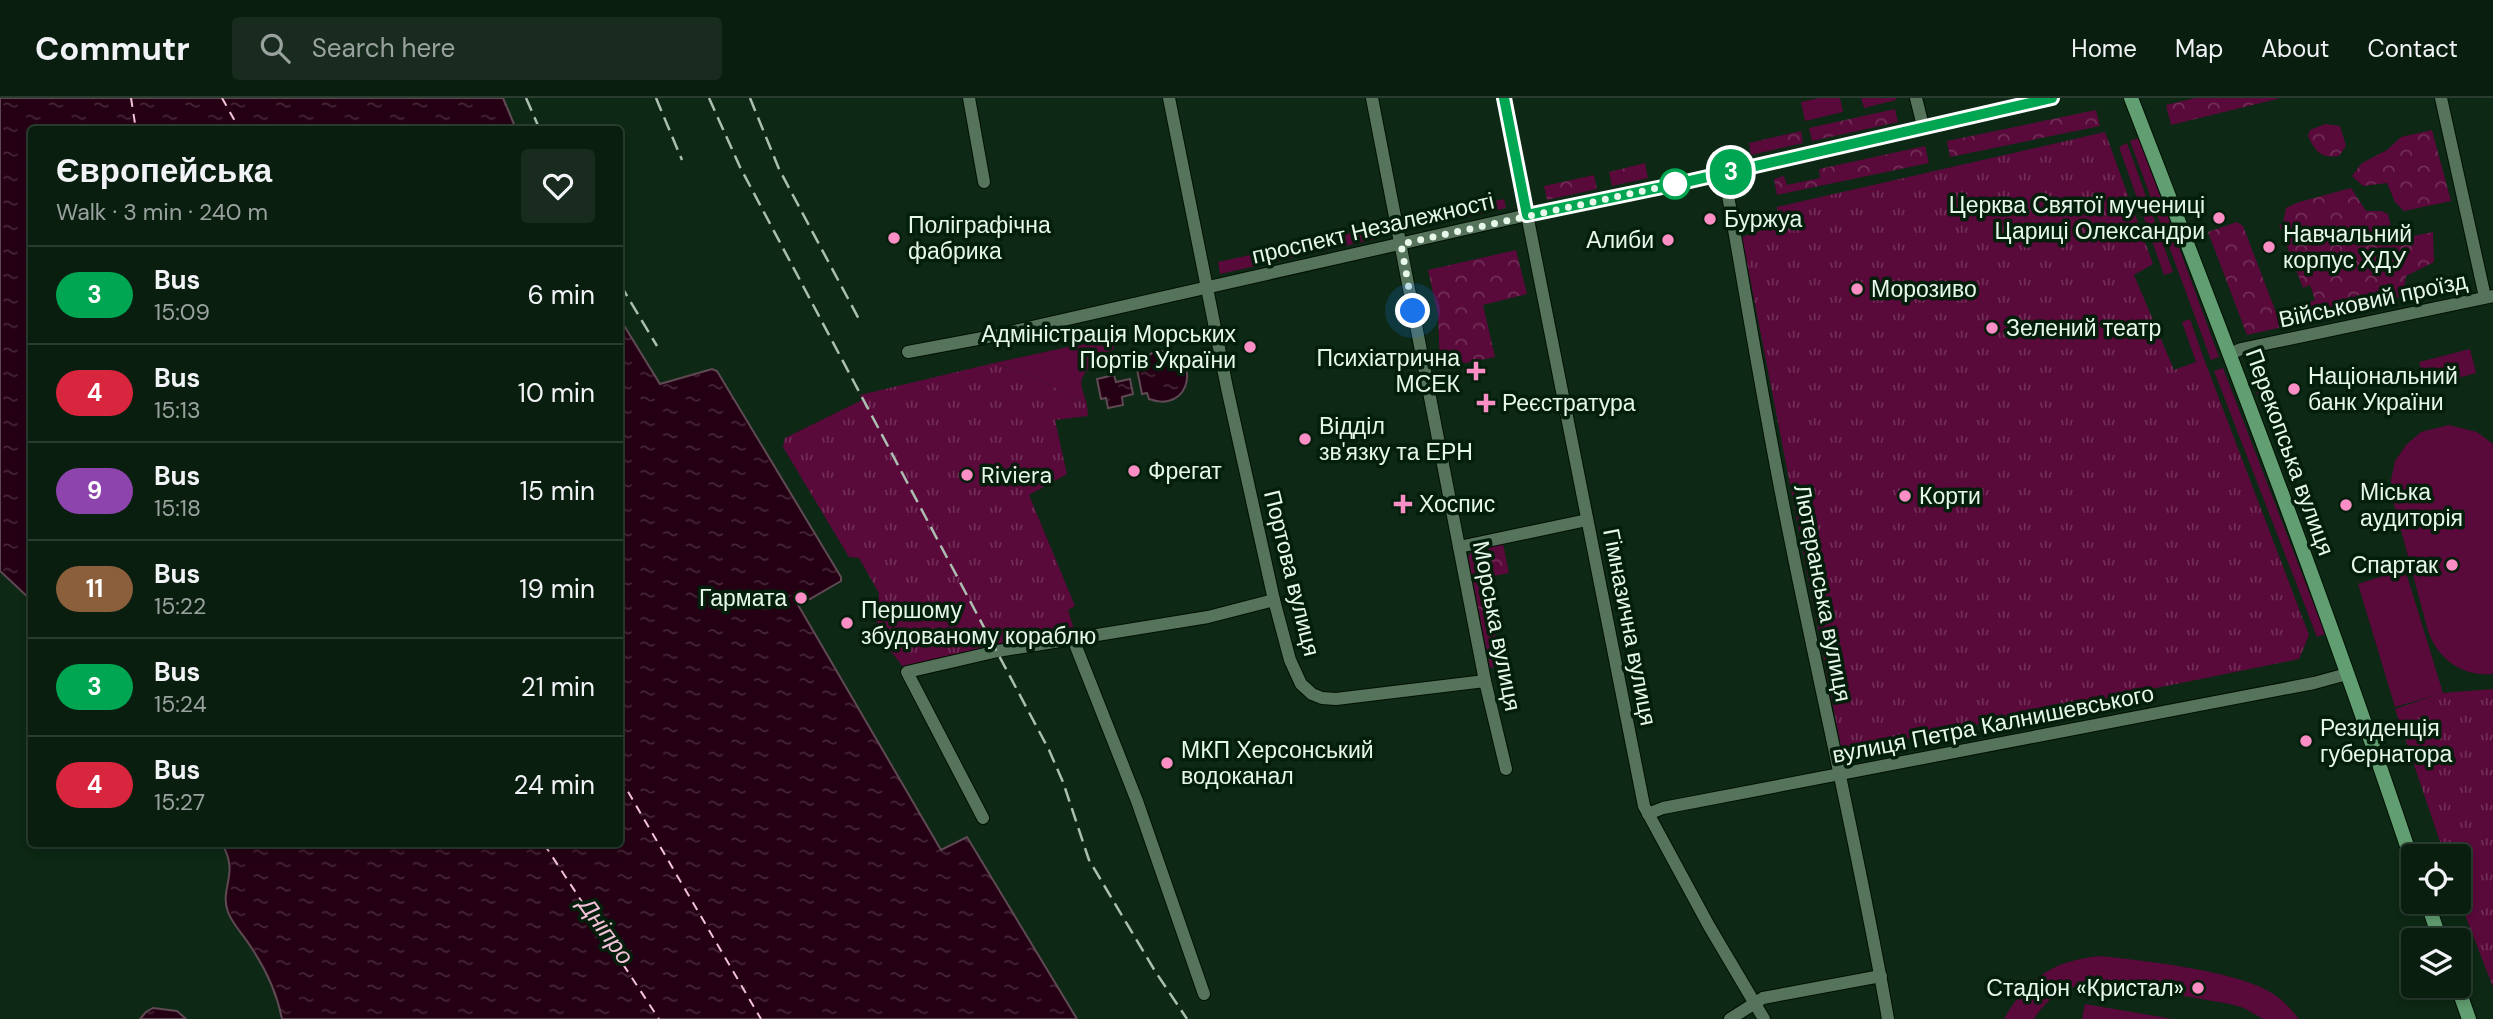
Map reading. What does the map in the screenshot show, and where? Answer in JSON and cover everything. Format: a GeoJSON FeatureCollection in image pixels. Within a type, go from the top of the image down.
{"type":"FeatureCollection","features":[{"type":"Feature","properties":{"kind":"main road","name":"Перекопська вулиця"},"geometry":{"type":"LineString","coordinates":[[2131,98],[2230,354],[2406,844]]}},
{"type":"Feature","properties":{"kind":"main road"},"geometry":{"type":"LineString","coordinates":[[2461,998],[2469,1019]]}},
{"type":"Feature","properties":{"kind":"street"},"geometry":{"type":"LineString","coordinates":[[969,98],[984,182]]}},
{"type":"Feature","properties":{"kind":"street","name":"Портова вулиця"},"geometry":{"type":"LineString","coordinates":[[1169,98],[1227,388],[1274,600],[1290,660],[1301,684],[1312,694],[1322,698],[1485,681]]}},
{"type":"Feature","properties":{"kind":"street","name":"Морська вулиця"},"geometry":{"type":"LineString","coordinates":[[1372,98],[1485,681],[1506,769]]}},
{"type":"Feature","properties":{"kind":"street","name":"Гімназична вулиця"},"geometry":{"type":"LineString","coordinates":[[1504,98],[1644,806],[1709,926],[1764,1019]]}},
{"type":"Feature","properties":{"kind":"street"},"geometry":{"type":"LineString","coordinates":[[1916,98],[1923,126]]}},
{"type":"Feature","properties":{"kind":"street","name":"проспект Незалежності"},"geometry":{"type":"LineString","coordinates":[[908,352],[988,337],[2052,98]]}},
{"type":"Feature","properties":{"kind":"street"},"geometry":{"type":"LineString","coordinates":[[2441,98],[2489,297]]}},
{"type":"Feature","properties":{"kind":"street","name":"Лютеранська вулиця"},"geometry":{"type":"LineString","coordinates":[[1724,173],[1775,464],[1888,1019]]}},
{"type":"Feature","properties":{"kind":"street","name":"Військовий проїзд"},"geometry":{"type":"LineString","coordinates":[[2230,354],[2241,349],[2489,297]]}},
{"type":"Feature","properties":{"kind":"street"},"geometry":{"type":"LineString","coordinates":[[1459,547],[1587,520]]}},
{"type":"Feature","properties":{"kind":"street"},"geometry":{"type":"LineString","coordinates":[[983,818],[907,672],[998,652],[1208,617],[1274,600]]}},
{"type":"Feature","properties":{"kind":"street"},"geometry":{"type":"LineString","coordinates":[[1073,639],[1137,801],[1204,994]]}},
{"type":"Feature","properties":{"kind":"street","name":"вулиця Петра Калнишевського"},"geometry":{"type":"LineString","coordinates":[[1648,814],[1663,808],[2314,683],[2347,674]]}},
{"type":"Feature","properties":{"kind":"street"},"geometry":{"type":"LineString","coordinates":[[1730,1019],[1763,998],[1881,975]]}},
{"type":"Feature","properties":{"kind":"green space"},"geometry":{"type":"Polygon","coordinates":[[[1819,98],[1840,98],[1843,112],[1805,121],[1801,102],[1819,98]]]}},
{"type":"Feature","properties":{"kind":"green space"},"geometry":{"type":"Polygon","coordinates":[[[1861,98],[1896,98],[1896,100],[1864,108],[1861,98]]]}},
{"type":"Feature","properties":{"kind":"green space"},"geometry":{"type":"Polygon","coordinates":[[[2195,98],[2281,98],[2171,125],[2166,105],[2195,98]]]}},
{"type":"Feature","properties":{"kind":"green space"},"geometry":{"type":"Polygon","coordinates":[[[1895,109],[1898,122],[1812,141],[1809,128],[1895,109]]]}},
{"type":"Feature","properties":{"kind":"green space"},"geometry":{"type":"Polygon","coordinates":[[[2096,110],[2100,126],[1950,157],[1947,141],[2096,110]]]}},
{"type":"Feature","properties":{"kind":"green space"},"geometry":{"type":"Polygon","coordinates":[[[2325,124],[2340,126],[2346,146],[2339,156],[2319,153],[2308,136],[2310,130],[2325,124]]]}},
{"type":"Feature","properties":{"kind":"green space"},"geometry":{"type":"Polygon","coordinates":[[[2432,130],[2451,201],[2404,211],[2395,202],[2387,183],[2363,186],[2352,176],[2362,163],[2387,150],[2401,137],[2432,130]]]}},
{"type":"Feature","properties":{"kind":"green space"},"geometry":{"type":"Polygon","coordinates":[[[1801,131],[1803,143],[1751,155],[1749,143],[1801,131]]]}},
{"type":"Feature","properties":{"kind":"green space"},"geometry":{"type":"Polygon","coordinates":[[[2105,132],[2153,264],[2134,275],[2174,370],[2204,359],[2309,635],[2299,659],[1842,752],[1742,237],[1777,225],[1777,207],[2105,132]]]}},
{"type":"Feature","properties":{"kind":"green space"},"geometry":{"type":"Polygon","coordinates":[[[2139,138],[2219,357],[2211,360],[2130,141],[2139,138]]]}},
{"type":"Feature","properties":{"kind":"green space"},"geometry":{"type":"Polygon","coordinates":[[[2127,143],[2173,272],[2164,275],[2119,147],[2127,143]]]}},
{"type":"Feature","properties":{"kind":"green space"},"geometry":{"type":"Polygon","coordinates":[[[1925,146],[1929,163],[1777,195],[1774,179],[1784,176],[1787,185],[1820,178],[1819,169],[1925,146]]]}},
{"type":"Feature","properties":{"kind":"green space"},"geometry":{"type":"Polygon","coordinates":[[[1645,163],[1648,178],[1612,186],[1609,172],[1645,163]]]}},
{"type":"Feature","properties":{"kind":"green space"},"geometry":{"type":"Polygon","coordinates":[[[1594,175],[1597,189],[1547,200],[1544,186],[1594,175]]]}},
{"type":"Feature","properties":{"kind":"green space"},"geometry":{"type":"Polygon","coordinates":[[[2351,188],[2366,211],[2388,214],[2394,240],[2433,232],[2434,262],[2406,276],[2403,296],[2367,308],[2247,335],[2208,232],[2237,222],[2243,226],[2277,315],[2315,300],[2310,285],[2303,288],[2279,225],[2283,223],[2286,208],[2351,188]]]}},
{"type":"Feature","properties":{"kind":"green space"},"geometry":{"type":"Polygon","coordinates":[[[1504,199],[1506,208],[1416,229],[1414,220],[1504,199]]]}},
{"type":"Feature","properties":{"kind":"green space"},"geometry":{"type":"Polygon","coordinates":[[[1378,227],[1380,238],[1220,274],[1218,262],[1378,227]]]}},
{"type":"Feature","properties":{"kind":"green space"},"geometry":{"type":"Polygon","coordinates":[[[1516,250],[1527,294],[1483,305],[1495,357],[1440,368],[1438,315],[1428,270],[1516,250]]]}},
{"type":"Feature","properties":{"kind":"green space"},"geometry":{"type":"Polygon","coordinates":[[[2190,319],[2204,359],[2196,362],[2182,322],[2190,319]]]}},
{"type":"Feature","properties":{"kind":"green space"},"geometry":{"type":"Polygon","coordinates":[[[1118,336],[1113,350],[1092,358],[1093,364],[1082,378],[1087,405],[1036,378],[994,363],[1118,336]]]}},
{"type":"Feature","properties":{"kind":"green space"},"geometry":{"type":"Polygon","coordinates":[[[2470,349],[2476,373],[2426,387],[2419,362],[2470,349]]]}},
{"type":"Feature","properties":{"kind":"green space"},"geometry":{"type":"Polygon","coordinates":[[[994,363],[1036,378],[1087,405],[1088,416],[1055,420],[1067,474],[1029,495],[1075,606],[1068,610],[1077,639],[907,672],[876,632],[879,593],[859,558],[849,557],[783,447],[785,438],[862,400],[860,395],[994,363]]]}},
{"type":"Feature","properties":{"kind":"green space"},"geometry":{"type":"Polygon","coordinates":[[[2223,368],[2325,634],[2317,637],[2214,371],[2223,368]]]}},
{"type":"Feature","properties":{"kind":"green space"},"geometry":{"type":"Polygon","coordinates":[[[2257,378],[2283,447],[2278,448],[2252,380],[2257,378]]]}},
{"type":"Feature","properties":{"kind":"green space","name":"Спартак"},"geometry":{"type":"Polygon","coordinates":[[[2449,425],[2477,432],[2493,444],[2493,674],[2461,669],[2445,658],[2432,641],[2393,500],[2391,480],[2395,461],[2406,445],[2421,432],[2449,425]]]}},
{"type":"Feature","properties":{"kind":"green space"},"geometry":{"type":"Polygon","coordinates":[[[1503,544],[1509,573],[1483,578],[1502,665],[1490,668],[1468,557],[1472,551],[1503,544]]]}},
{"type":"Feature","properties":{"kind":"green space"},"geometry":{"type":"Polygon","coordinates":[[[2405,569],[2443,693],[2395,707],[2358,584],[2405,569]]]}},
{"type":"Feature","properties":{"kind":"green space"},"geometry":{"type":"Polygon","coordinates":[[[2493,689],[2493,987],[2465,914],[2471,914],[2471,844],[2441,844],[2395,709],[2442,693],[2493,689]]]}},
{"type":"Feature","properties":{"kind":"green space","name":"Стадіон «Кристал»"},"geometry":{"type":"Polygon","coordinates":[[[2099,956],[2139,960],[2236,978],[2272,993],[2299,1019],[2263,1019],[2244,1008],[2230,1004],[2121,985],[2088,984],[2059,994],[2046,1004],[2034,1019],[2004,1019],[2022,993],[2043,974],[2068,962],[2099,956]]]}},
{"type":"Feature","properties":{"kind":"green space"},"geometry":{"type":"Polygon","coordinates":[[[2085,1004],[2173,1019],[2082,1019],[2085,1004]]]}},
{"type":"Feature","properties":{"kind":"water"},"geometry":{"type":"Polygon","coordinates":[[[0,98],[503,98],[515,126],[28,126],[28,597],[0,571],[0,98]]]}},
{"type":"Feature","properties":{"kind":"water","name":"Дніпро"},"geometry":{"type":"Polygon","coordinates":[[[623,324],[660,384],[712,369],[717,371],[841,577],[841,581],[810,599],[801,591],[794,598],[941,850],[967,837],[1077,1019],[282,1019],[265,971],[228,912],[227,855],[223,847],[623,847],[623,324]]]}},
{"type":"Feature","properties":{"kind":"water"},"geometry":{"type":"Polygon","coordinates":[[[1159,351],[1173,354],[1182,361],[1187,371],[1183,391],[1164,402],[1149,399],[1147,393],[1142,394],[1137,369],[1142,368],[1141,362],[1152,353],[1159,351]]]}},
{"type":"Feature","properties":{"kind":"water"},"geometry":{"type":"Polygon","coordinates":[[[1114,375],[1116,382],[1130,379],[1133,394],[1122,397],[1123,405],[1108,408],[1106,398],[1101,399],[1097,379],[1114,375]]]}},
{"type":"Feature","properties":{"kind":"water"},"geometry":{"type":"Polygon","coordinates":[[[153,1008],[177,1011],[186,1019],[140,1019],[153,1008]]]}},
{"type":"Feature","properties":{"kind":"ferry route"},"geometry":{"type":"LineString","coordinates":[[131,98],[135,126]]}},
{"type":"Feature","properties":{"kind":"ferry route"},"geometry":{"type":"LineString","coordinates":[[222,98],[238,126]]}},
{"type":"Feature","properties":{"kind":"ferry route"},"geometry":{"type":"LineString","coordinates":[[623,783],[761,1019]]}},
{"type":"Feature","properties":{"kind":"ferry route"},"geometry":{"type":"LineString","coordinates":[[546,847],[659,1019]]}},
{"type":"Feature","properties":{"kind":"railway"},"geometry":{"type":"LineString","coordinates":[[526,98],[538,126]]}},
{"type":"Feature","properties":{"kind":"railway"},"geometry":{"type":"LineString","coordinates":[[656,98],[682,160]]}},
{"type":"Feature","properties":{"kind":"railway"},"geometry":{"type":"LineString","coordinates":[[709,98],[740,167],[1049,750],[1063,782],[1089,860],[1187,1019]]}},
{"type":"Feature","properties":{"kind":"railway"},"geometry":{"type":"LineString","coordinates":[[750,98],[779,169],[861,323]]}},
{"type":"Feature","properties":{"kind":"railway"},"geometry":{"type":"LineString","coordinates":[[623,289],[657,346]]}},
{"type":"Feature","properties":{"kind":"bus line","name":"3"},"geometry":{"type":"LineString","coordinates":[[1504,98],[1527,215],[1677,184],[2052,98]]}},
{"type":"Feature","properties":{"kind":"place","name":"Церква Святої мучениці Цариці Олександри"},"geometry":{"type":"Point","coordinates":[2219,218]}},
{"type":"Feature","properties":{"kind":"place","name":"Буржуа"},"geometry":{"type":"Point","coordinates":[1710,219]}},
{"type":"Feature","properties":{"kind":"place","name":"Поліграфічна фабрика"},"geometry":{"type":"Point","coordinates":[894,238]}},
{"type":"Feature","properties":{"kind":"place","name":"Алиби"},"geometry":{"type":"Point","coordinates":[1668,240]}},
{"type":"Feature","properties":{"kind":"place","name":"Навчальний корпус ХДУ"},"geometry":{"type":"Point","coordinates":[2269,247]}},
{"type":"Feature","properties":{"kind":"place","name":"Морозиво"},"geometry":{"type":"Point","coordinates":[1857,289]}},
{"type":"Feature","properties":{"kind":"place","name":"Зелений театр"},"geometry":{"type":"Point","coordinates":[1992,328]}},
{"type":"Feature","properties":{"kind":"place","name":"Адміністрація Морських Портів України"},"geometry":{"type":"Point","coordinates":[1250,347]}},
{"type":"Feature","properties":{"kind":"place","name":"Психіатрична МСЕК"},"geometry":{"type":"Point","coordinates":[1476,371]}},
{"type":"Feature","properties":{"kind":"place","name":"Національний банк України"},"geometry":{"type":"Point","coordinates":[2294,389]}},
{"type":"Feature","properties":{"kind":"place","name":"Реєстратура"},"geometry":{"type":"Point","coordinates":[1486,403]}},
{"type":"Feature","properties":{"kind":"place","name":"Відділ зв'язку та ЕРН"},"geometry":{"type":"Point","coordinates":[1305,439]}},
{"type":"Feature","properties":{"kind":"place","name":"Фрегат"},"geometry":{"type":"Point","coordinates":[1134,471]}},
{"type":"Feature","properties":{"kind":"place","name":"Riviera"},"geometry":{"type":"Point","coordinates":[967,475]}},
{"type":"Feature","properties":{"kind":"place","name":"Корти"},"geometry":{"type":"Point","coordinates":[1905,496]}},
{"type":"Feature","properties":{"kind":"place","name":"Хоспис"},"geometry":{"type":"Point","coordinates":[1403,504]}},
{"type":"Feature","properties":{"kind":"place","name":"Міська аудиторія"},"geometry":{"type":"Point","coordinates":[2346,505]}},
{"type":"Feature","properties":{"kind":"place","name":"Спартак"},"geometry":{"type":"Point","coordinates":[2452,565]}},
{"type":"Feature","properties":{"kind":"place","name":"Гармата"},"geometry":{"type":"Point","coordinates":[801,598]}},
{"type":"Feature","properties":{"kind":"place","name":"Першому збудованому кораблю"},"geometry":{"type":"Point","coordinates":[847,623]}},
{"type":"Feature","properties":{"kind":"place","name":"Резиденція губернатора"},"geometry":{"type":"Point","coordinates":[2306,741]}},
{"type":"Feature","properties":{"kind":"place","name":"МКП Херсонський водоканал"},"geometry":{"type":"Point","coordinates":[1167,763]}},
{"type":"Feature","properties":{"kind":"place","name":"Стадіон «Кристал»"},"geometry":{"type":"Point","coordinates":[2198,988]}},
{"type":"Feature","properties":{"kind":"route"},"geometry":{"type":"LineString","coordinates":[[1413,311],[1401,244],[1675,184]]}}]}
